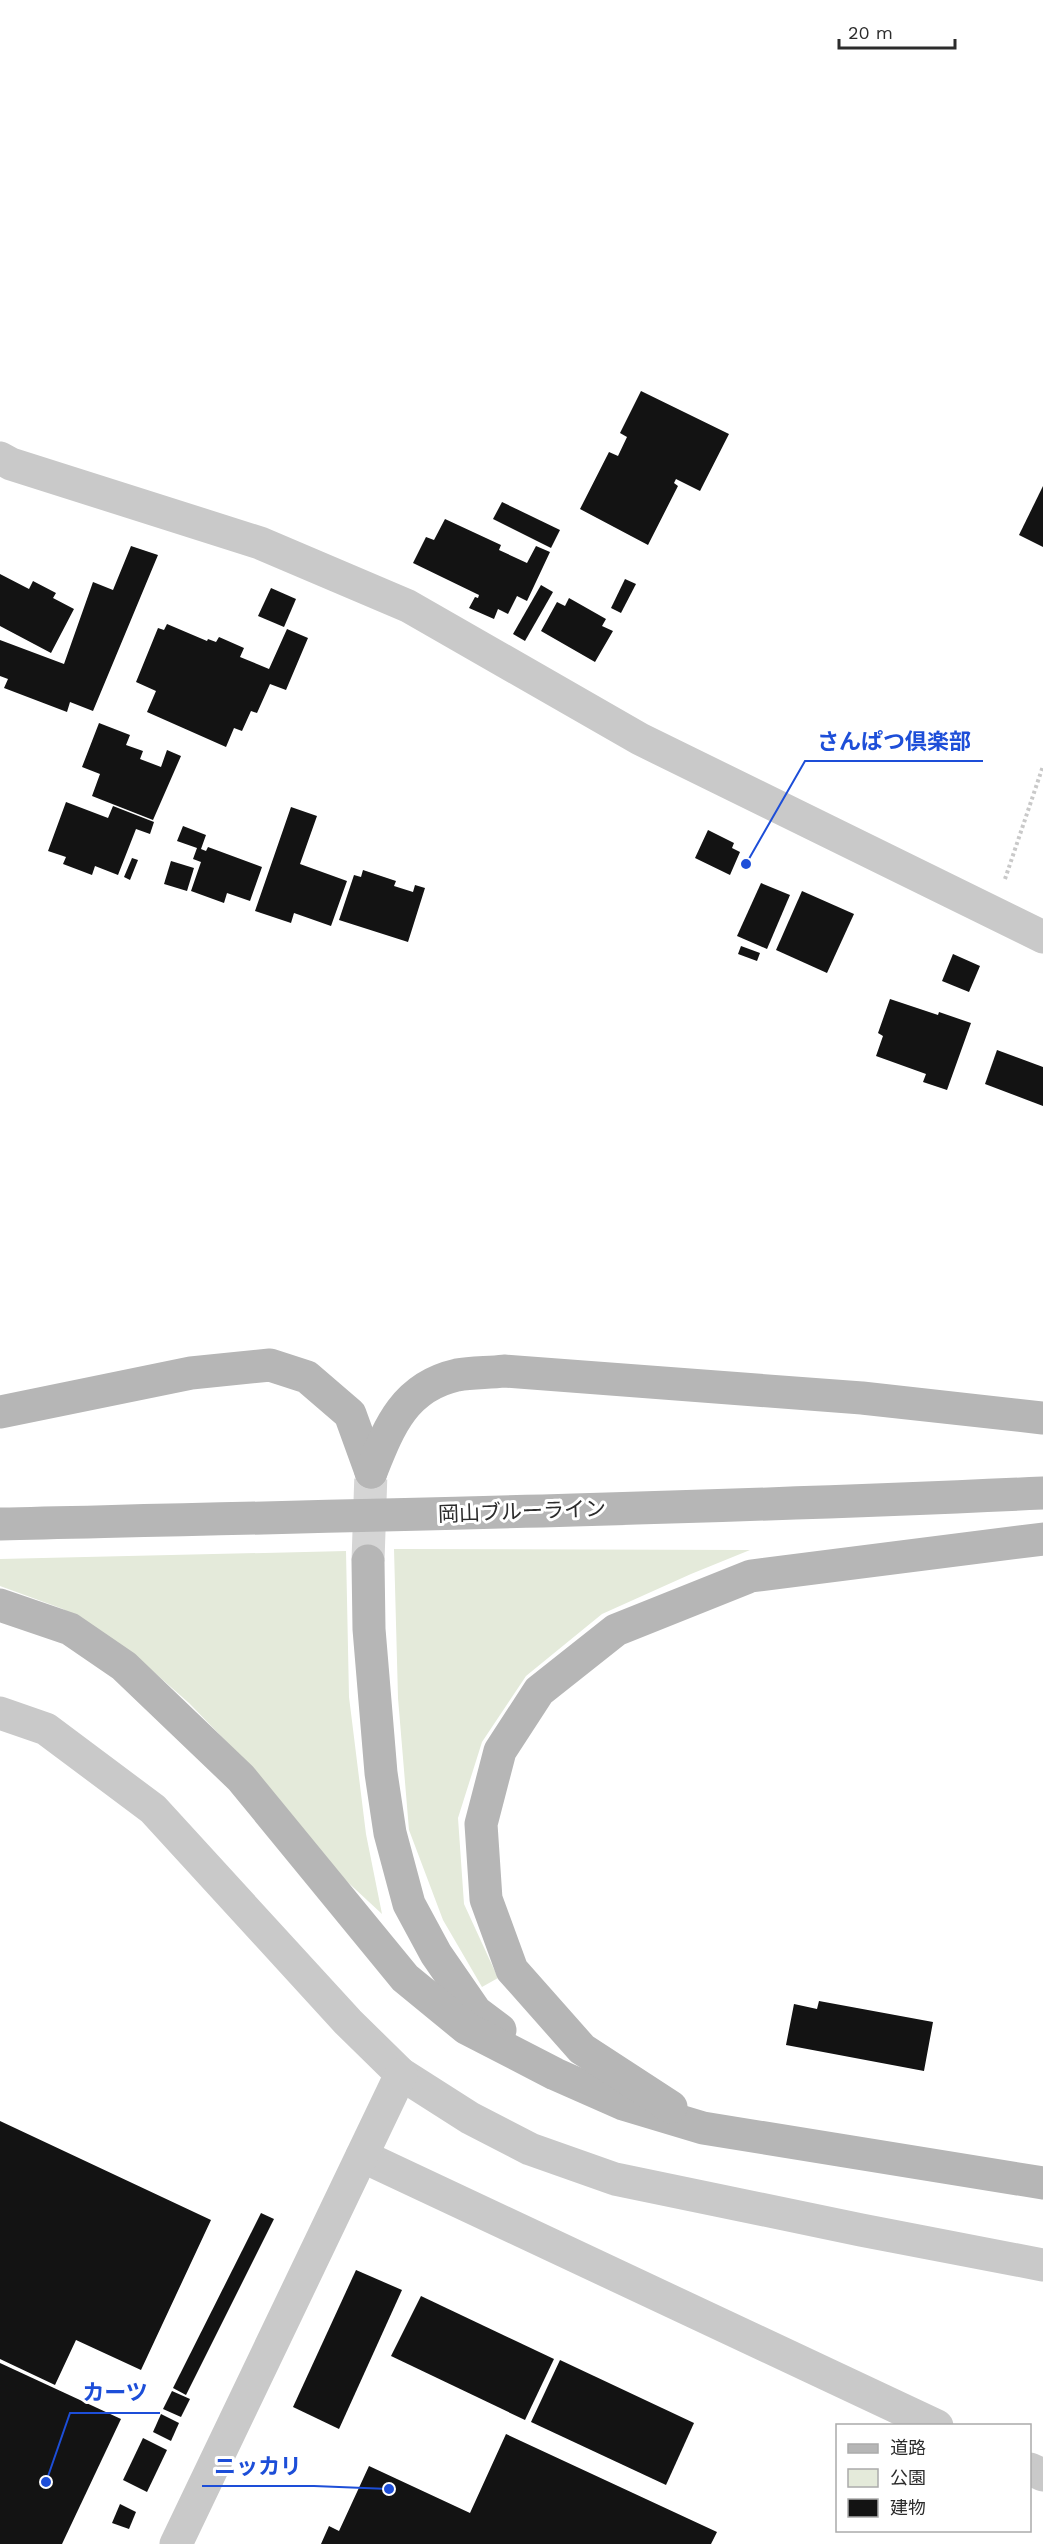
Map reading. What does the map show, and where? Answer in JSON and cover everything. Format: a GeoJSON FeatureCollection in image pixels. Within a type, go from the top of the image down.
{"type":"FeatureCollection","features":[{"type":"Feature","properties":{"kind":"main road"},"geometry":{"type":"LineString","coordinates":[[0,1412],[191,1373],[270,1365],[307,1377],[350,1414],[371,1472],[391,1424],[417,1392],[456,1376],[504,1371],[862,1398],[1043,1418]]}},
{"type":"Feature","properties":{"kind":"main road","name":"岡山ブルーライン"},"geometry":{"type":"LineString","coordinates":[[0,1524],[477,1513],[879,1501],[1043,1493]]}},
{"type":"Feature","properties":{"kind":"main road"},"geometry":{"type":"LineString","coordinates":[[703,2128],[582,2049],[512,1970],[486,1899],[481,1824],[500,1751],[539,1691],[616,1630],[751,1576],[1043,1539]]}},
{"type":"Feature","properties":{"kind":"main road"},"geometry":{"type":"LineString","coordinates":[[368,1561],[369,1629],[381,1773],[390,1833],[409,1904],[436,1954],[476,2012],[555,2074]]}},
{"type":"Feature","properties":{"kind":"main road"},"geometry":{"type":"LineString","coordinates":[[0,1605],[70,1629],[124,1666],[241,1778],[405,1978],[466,2028],[555,2074],[623,2104],[703,2128],[1043,2183]]}},
{"type":"Feature","properties":{"kind":"street"},"geometry":{"type":"LineString","coordinates":[[0,458],[11,464],[260,543],[408,606],[640,740],[1043,937]]}},
{"type":"Feature","properties":{"kind":"street"},"geometry":{"type":"LineString","coordinates":[[0,1713],[46,1729],[153,1809],[348,2022],[401,2074],[470,2118],[530,2149],[615,2179],[1043,2265]]}},
{"type":"Feature","properties":{"kind":"street"},"geometry":{"type":"LineString","coordinates":[[176,2544],[401,2074]]}},
{"type":"Feature","properties":{"kind":"street"},"geometry":{"type":"LineString","coordinates":[[362,2156],[933,2424]]}},
{"type":"Feature","properties":{"kind":"path"},"geometry":{"type":"LineString","coordinates":[[993,914],[1043,766]]}},
{"type":"Feature","properties":{"kind":"green space"},"geometry":{"type":"Polygon","coordinates":[[[394,1549],[750,1550],[602,1614],[526,1676],[482,1742],[458,1818],[464,1904],[498,1978],[482,1987],[443,1920],[409,1830],[398,1698],[394,1549]]]}},
{"type":"Feature","properties":{"kind":"green space"},"geometry":{"type":"Polygon","coordinates":[[[346,1551],[349,1697],[366,1834],[382,1914],[340,1875],[254,1770],[189,1703],[130,1651],[63,1609],[0,1586],[0,1559],[346,1551]]]}},
{"type":"Feature","properties":{"kind":"building"},"geometry":{"type":"Polygon","coordinates":[[[641,391],[729,434],[700,491],[676,479],[674,483],[678,486],[648,545],[580,509],[609,452],[618,456],[627,437],[620,433],[641,391]]]}},
{"type":"Feature","properties":{"kind":"building"},"geometry":{"type":"Polygon","coordinates":[[[1043,486],[1043,547],[1019,535],[1043,486]]]}},
{"type":"Feature","properties":{"kind":"building"},"geometry":{"type":"Polygon","coordinates":[[[502,502],[560,530],[551,548],[493,519],[502,502]]]}},
{"type":"Feature","properties":{"kind":"building"},"geometry":{"type":"Polygon","coordinates":[[[445,519],[501,545],[499,550],[527,563],[536,546],[550,552],[527,601],[517,596],[508,614],[498,609],[494,619],[469,608],[475,597],[478,598],[479,595],[413,563],[426,537],[434,540],[445,519]]]}},
{"type":"Feature","properties":{"kind":"building"},"geometry":{"type":"Polygon","coordinates":[[[131,546],[158,555],[93,711],[70,702],[67,712],[4,688],[8,679],[0,676],[0,640],[64,664],[93,582],[113,590],[131,546]]]}},
{"type":"Feature","properties":{"kind":"building"},"geometry":{"type":"Polygon","coordinates":[[[0,574],[29,589],[33,581],[56,593],[53,598],[74,609],[51,653],[0,626],[0,574]]]}},
{"type":"Feature","properties":{"kind":"building"},"geometry":{"type":"Polygon","coordinates":[[[625,579],[636,584],[621,613],[611,608],[625,579]]]}},
{"type":"Feature","properties":{"kind":"building"},"geometry":{"type":"Polygon","coordinates":[[[541,585],[553,592],[525,641],[513,634],[541,585]]]}},
{"type":"Feature","properties":{"kind":"building"},"geometry":{"type":"Polygon","coordinates":[[[271,588],[296,599],[284,627],[258,616],[271,588]]]}},
{"type":"Feature","properties":{"kind":"building"},"geometry":{"type":"Polygon","coordinates":[[[569,598],[606,619],[602,626],[613,631],[595,662],[541,631],[557,602],[565,606],[569,598]]]}},
{"type":"Feature","properties":{"kind":"building"},"geometry":{"type":"Polygon","coordinates":[[[167,624],[207,641],[208,639],[216,642],[219,637],[244,648],[240,657],[269,669],[287,629],[308,638],[286,690],[270,684],[257,713],[251,711],[242,731],[234,728],[226,747],[147,712],[156,691],[136,682],[158,628],[164,630],[167,624]]]}},
{"type":"Feature","properties":{"kind":"building"},"geometry":{"type":"Polygon","coordinates":[[[99,723],[130,735],[126,745],[143,751],[140,759],[161,767],[167,750],[181,756],[153,820],[92,796],[100,774],[82,767],[99,723]]]}},
{"type":"Feature","properties":{"kind":"building"},"geometry":{"type":"Polygon","coordinates":[[[66,802],[108,818],[113,806],[154,822],[150,834],[136,829],[118,875],[95,866],[92,875],[63,864],[66,857],[48,851],[66,802]]]}},
{"type":"Feature","properties":{"kind":"building"},"geometry":{"type":"Polygon","coordinates":[[[291,807],[317,816],[300,864],[347,881],[331,926],[294,913],[291,923],[255,911],[291,807]]]}},
{"type":"Feature","properties":{"kind":"building"},"geometry":{"type":"Polygon","coordinates":[[[183,826],[206,835],[201,849],[206,851],[208,847],[262,867],[250,901],[227,893],[224,903],[191,891],[201,862],[193,859],[197,848],[177,841],[183,826]]]}},
{"type":"Feature","properties":{"kind":"building"},"geometry":{"type":"Polygon","coordinates":[[[708,830],[734,843],[732,848],[740,852],[730,875],[695,858],[708,830]]]}},
{"type":"Feature","properties":{"kind":"building"},"geometry":{"type":"Polygon","coordinates":[[[132,858],[138,860],[130,880],[124,877],[132,858]]]}},
{"type":"Feature","properties":{"kind":"building"},"geometry":{"type":"Polygon","coordinates":[[[171,861],[194,868],[187,891],[164,884],[171,861]]]}},
{"type":"Feature","properties":{"kind":"building"},"geometry":{"type":"Polygon","coordinates":[[[363,870],[396,881],[394,886],[413,892],[415,885],[425,888],[408,942],[339,920],[354,875],[361,877],[363,870]]]}},
{"type":"Feature","properties":{"kind":"building"},"geometry":{"type":"Polygon","coordinates":[[[761,883],[790,895],[767,949],[737,936],[761,883]]]}},
{"type":"Feature","properties":{"kind":"building"},"geometry":{"type":"Polygon","coordinates":[[[802,891],[854,914],[827,973],[776,950],[802,891]]]}},
{"type":"Feature","properties":{"kind":"building"},"geometry":{"type":"Polygon","coordinates":[[[741,946],[760,953],[757,961],[738,954],[741,946]]]}},
{"type":"Feature","properties":{"kind":"building"},"geometry":{"type":"Polygon","coordinates":[[[953,954],[980,966],[969,992],[942,981],[953,954]]]}},
{"type":"Feature","properties":{"kind":"building"},"geometry":{"type":"Polygon","coordinates":[[[890,999],[971,1023],[947,1090],[923,1082],[926,1074],[876,1056],[883,1036],[878,1033],[890,999]]]}},
{"type":"Feature","properties":{"kind":"building"},"geometry":{"type":"Polygon","coordinates":[[[997,1050],[1043,1067],[1043,1106],[985,1084],[997,1050]]]}},
{"type":"Feature","properties":{"kind":"building"},"geometry":{"type":"Polygon","coordinates":[[[819,2001],[933,2022],[924,2071],[786,2045],[794,2004],[817,2009],[819,2001]]]}},
{"type":"Feature","properties":{"kind":"building"},"geometry":{"type":"Polygon","coordinates":[[[0,2121],[211,2220],[141,2370],[76,2340],[55,2385],[0,2359],[0,2121]]]}},
{"type":"Feature","properties":{"kind":"building"},"geometry":{"type":"Polygon","coordinates":[[[261,2213],[274,2219],[186,2395],[173,2388],[261,2213]]]}},
{"type":"Feature","properties":{"kind":"building"},"geometry":{"type":"Polygon","coordinates":[[[356,2270],[402,2290],[339,2429],[293,2407],[356,2270]]]}},
{"type":"Feature","properties":{"kind":"building"},"geometry":{"type":"Polygon","coordinates":[[[421,2296],[554,2359],[525,2420],[391,2356],[421,2296]]]}},
{"type":"Feature","properties":{"kind":"building"},"geometry":{"type":"Polygon","coordinates":[[[560,2360],[694,2423],[666,2485],[531,2422],[560,2360]]]}},
{"type":"Feature","properties":{"kind":"building"},"geometry":{"type":"Polygon","coordinates":[[[0,2363],[121,2419],[62,2544],[0,2544],[0,2363]]]}},
{"type":"Feature","properties":{"kind":"building"},"geometry":{"type":"Polygon","coordinates":[[[172,2391],[190,2399],[181,2417],[163,2409],[172,2391]]]}},
{"type":"Feature","properties":{"kind":"building"},"geometry":{"type":"Polygon","coordinates":[[[161,2414],[179,2423],[171,2441],[153,2432],[161,2414]]]}},
{"type":"Feature","properties":{"kind":"building"},"geometry":{"type":"Polygon","coordinates":[[[506,2434],[717,2532],[711,2544],[321,2544],[329,2526],[339,2531],[369,2466],[470,2513],[506,2434]]]}},
{"type":"Feature","properties":{"kind":"building"},"geometry":{"type":"Polygon","coordinates":[[[143,2438],[167,2450],[147,2492],[123,2480],[143,2438]]]}},
{"type":"Feature","properties":{"kind":"building"},"geometry":{"type":"Polygon","coordinates":[[[120,2504],[136,2512],[129,2529],[112,2523],[120,2504]]]}},
{"type":"Feature","properties":{"kind":"tunnel"},"geometry":{"type":"LineString","coordinates":[[368,1561],[371,1472]]}},
{"type":"Feature","properties":{"kind":"place","name":"さんぱつ倶楽部"},"geometry":{"type":"Point","coordinates":[746,864]}},
{"type":"Feature","properties":{"kind":"place","name":"カーツ"},"geometry":{"type":"Point","coordinates":[46,2482]}},
{"type":"Feature","properties":{"kind":"place","name":"ニッカリ"},"geometry":{"type":"Point","coordinates":[389,2489]}}]}
